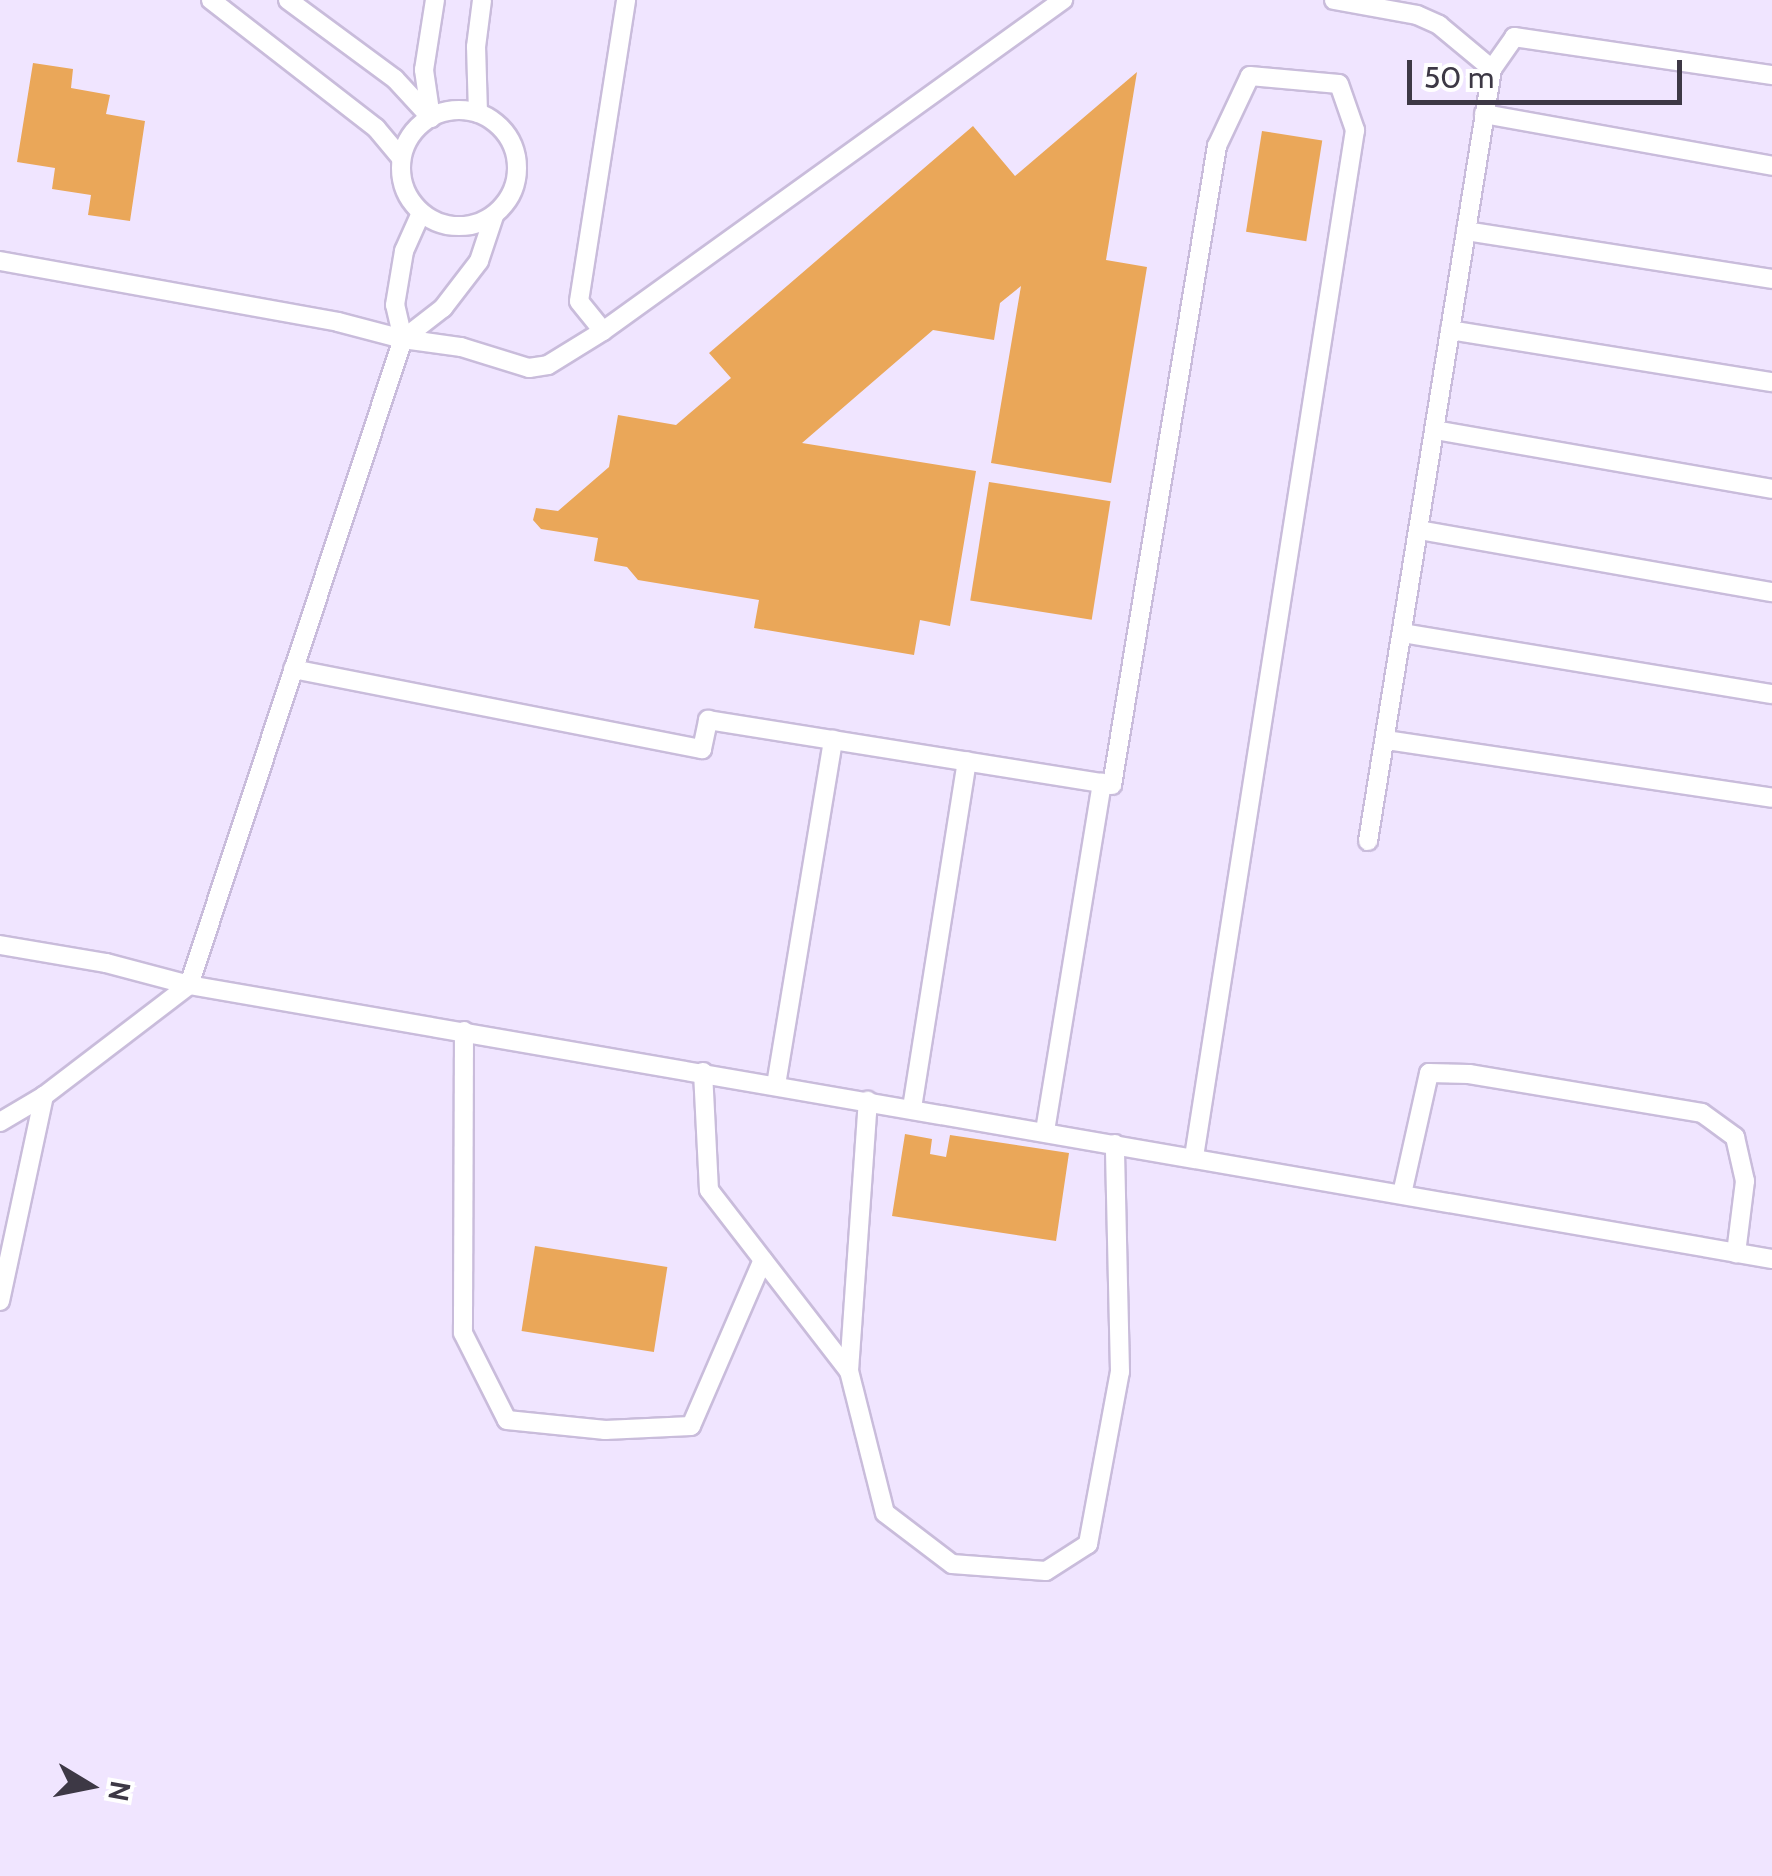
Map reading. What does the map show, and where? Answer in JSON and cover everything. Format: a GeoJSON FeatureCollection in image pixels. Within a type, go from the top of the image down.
{"type":"FeatureCollection","features":[{"type":"Feature","properties":{"kind":"lane"},"geometry":{"type":"LineString","coordinates":[[211,0],[376,128],[401,158],[408,198],[421,213],[458,227],[494,216]]}},
{"type":"Feature","properties":{"kind":"lane"},"geometry":{"type":"LineString","coordinates":[[288,0],[395,80],[430,118]]}},
{"type":"Feature","properties":{"kind":"lane"},"geometry":{"type":"LineString","coordinates":[[430,118],[424,70],[436,0]]}},
{"type":"Feature","properties":{"kind":"lane"},"geometry":{"type":"LineString","coordinates":[[478,112],[476,47],[482,0]]}},
{"type":"Feature","properties":{"kind":"lane"},"geometry":{"type":"LineString","coordinates":[[603,330],[579,301],[626,0]]}},
{"type":"Feature","properties":{"kind":"lane"},"geometry":{"type":"LineString","coordinates":[[0,261],[338,322],[403,339],[461,347],[529,368],[548,365],[603,330],[1063,0]]}},
{"type":"Feature","properties":{"kind":"lane"},"geometry":{"type":"LineString","coordinates":[[1334,0],[1428,20],[1492,69]]}},
{"type":"Feature","properties":{"kind":"lane"},"geometry":{"type":"LineString","coordinates":[[1368,841],[1492,69],[1514,37],[1772,75]]}},
{"type":"Feature","properties":{"kind":"lane"},"geometry":{"type":"LineString","coordinates":[[293,669],[702,749],[708,720],[1112,784],[1217,146],[1250,76],[1339,84],[1355,130],[1194,1157]]}},
{"type":"Feature","properties":{"kind":"lane"},"geometry":{"type":"LineString","coordinates":[[401,158],[408,140],[430,118],[458,110],[478,112],[507,134],[518,168],[507,203],[494,216],[479,260],[443,308],[403,339]]}},
{"type":"Feature","properties":{"kind":"lane"},"geometry":{"type":"LineString","coordinates":[[1484,114],[1772,166]]}},
{"type":"Feature","properties":{"kind":"lane"},"geometry":{"type":"LineString","coordinates":[[0,1122],[44,1096],[190,984],[403,339],[394,305],[404,251],[421,213]]}},
{"type":"Feature","properties":{"kind":"lane"},"geometry":{"type":"LineString","coordinates":[[1466,231],[1772,280]]}},
{"type":"Feature","properties":{"kind":"lane"},"geometry":{"type":"LineString","coordinates":[[1450,330],[1772,382]]}},
{"type":"Feature","properties":{"kind":"lane"},"geometry":{"type":"LineString","coordinates":[[1435,430],[1772,489]]}},
{"type":"Feature","properties":{"kind":"lane"},"geometry":{"type":"LineString","coordinates":[[1419,530],[1772,592]]}},
{"type":"Feature","properties":{"kind":"lane"},"geometry":{"type":"LineString","coordinates":[[1402,633],[1772,694]]}},
{"type":"Feature","properties":{"kind":"lane"},"geometry":{"type":"LineString","coordinates":[[776,1084],[832,740]]}},
{"type":"Feature","properties":{"kind":"lane"},"geometry":{"type":"LineString","coordinates":[[1386,740],[1772,798]]}},
{"type":"Feature","properties":{"kind":"lane"},"geometry":{"type":"LineString","coordinates":[[912,1108],[967,761]]}},
{"type":"Feature","properties":{"kind":"lane"},"geometry":{"type":"LineString","coordinates":[[1045,1132],[1102,783]]}},
{"type":"Feature","properties":{"kind":"lane"},"geometry":{"type":"LineString","coordinates":[[0,945],[106,963],[190,984],[1772,1259]]}},
{"type":"Feature","properties":{"kind":"lane"},"geometry":{"type":"LineString","coordinates":[[464,1032],[463,1333],[507,1420],[605,1430],[691,1426],[762,1260]]}},
{"type":"Feature","properties":{"kind":"lane"},"geometry":{"type":"LineString","coordinates":[[703,1072],[709,1190],[849,1371]]}},
{"type":"Feature","properties":{"kind":"lane"},"geometry":{"type":"LineString","coordinates":[[1402,1194],[1429,1073],[1470,1074],[1702,1112],[1735,1137],[1745,1181],[1736,1253]]}},
{"type":"Feature","properties":{"kind":"lane"},"geometry":{"type":"LineString","coordinates":[[0,1301],[44,1096]]}},
{"type":"Feature","properties":{"kind":"lane"},"geometry":{"type":"LineString","coordinates":[[868,1101],[849,1371],[885,1513],[952,1564],[1046,1571],[1088,1544],[1120,1372],[1115,1144]]}},
{"type":"Feature","properties":{"kind":"building"},"geometry":{"type":"Polygon","coordinates":[[[33,63],[73,69],[71,88],[110,95],[106,114],[145,121],[130,221],[88,215],[91,195],[52,189],[55,168],[17,162],[33,63]]]}},
{"type":"Feature","properties":{"kind":"building"},"geometry":{"type":"Polygon","coordinates":[[[1137,72],[1106,260],[1147,267],[1111,483],[991,463],[1021,286],[1000,303],[994,340],[933,330],[802,443],[976,471],[950,626],[920,620],[914,655],[754,628],[759,600],[638,580],[627,567],[594,561],[598,538],[541,529],[533,520],[536,508],[558,511],[609,467],[618,415],[676,425],[731,378],[709,353],[973,126],[1015,176],[1137,72]]]}},
{"type":"Feature","properties":{"kind":"building"},"geometry":{"type":"Polygon","coordinates":[[[1262,131],[1322,141],[1306,241],[1246,232],[1262,131]]]}},
{"type":"Feature","properties":{"kind":"building"},"geometry":{"type":"Polygon","coordinates":[[[989,482],[1110,501],[1092,620],[970,601],[989,482]]]}},
{"type":"Feature","properties":{"kind":"building"},"geometry":{"type":"Polygon","coordinates":[[[905,1134],[932,1139],[930,1154],[946,1157],[950,1135],[1069,1153],[1056,1241],[892,1216],[905,1134]]]}},
{"type":"Feature","properties":{"kind":"building"},"geometry":{"type":"Polygon","coordinates":[[[535,1246],[667,1267],[654,1352],[522,1331],[535,1246]]]}}]}
